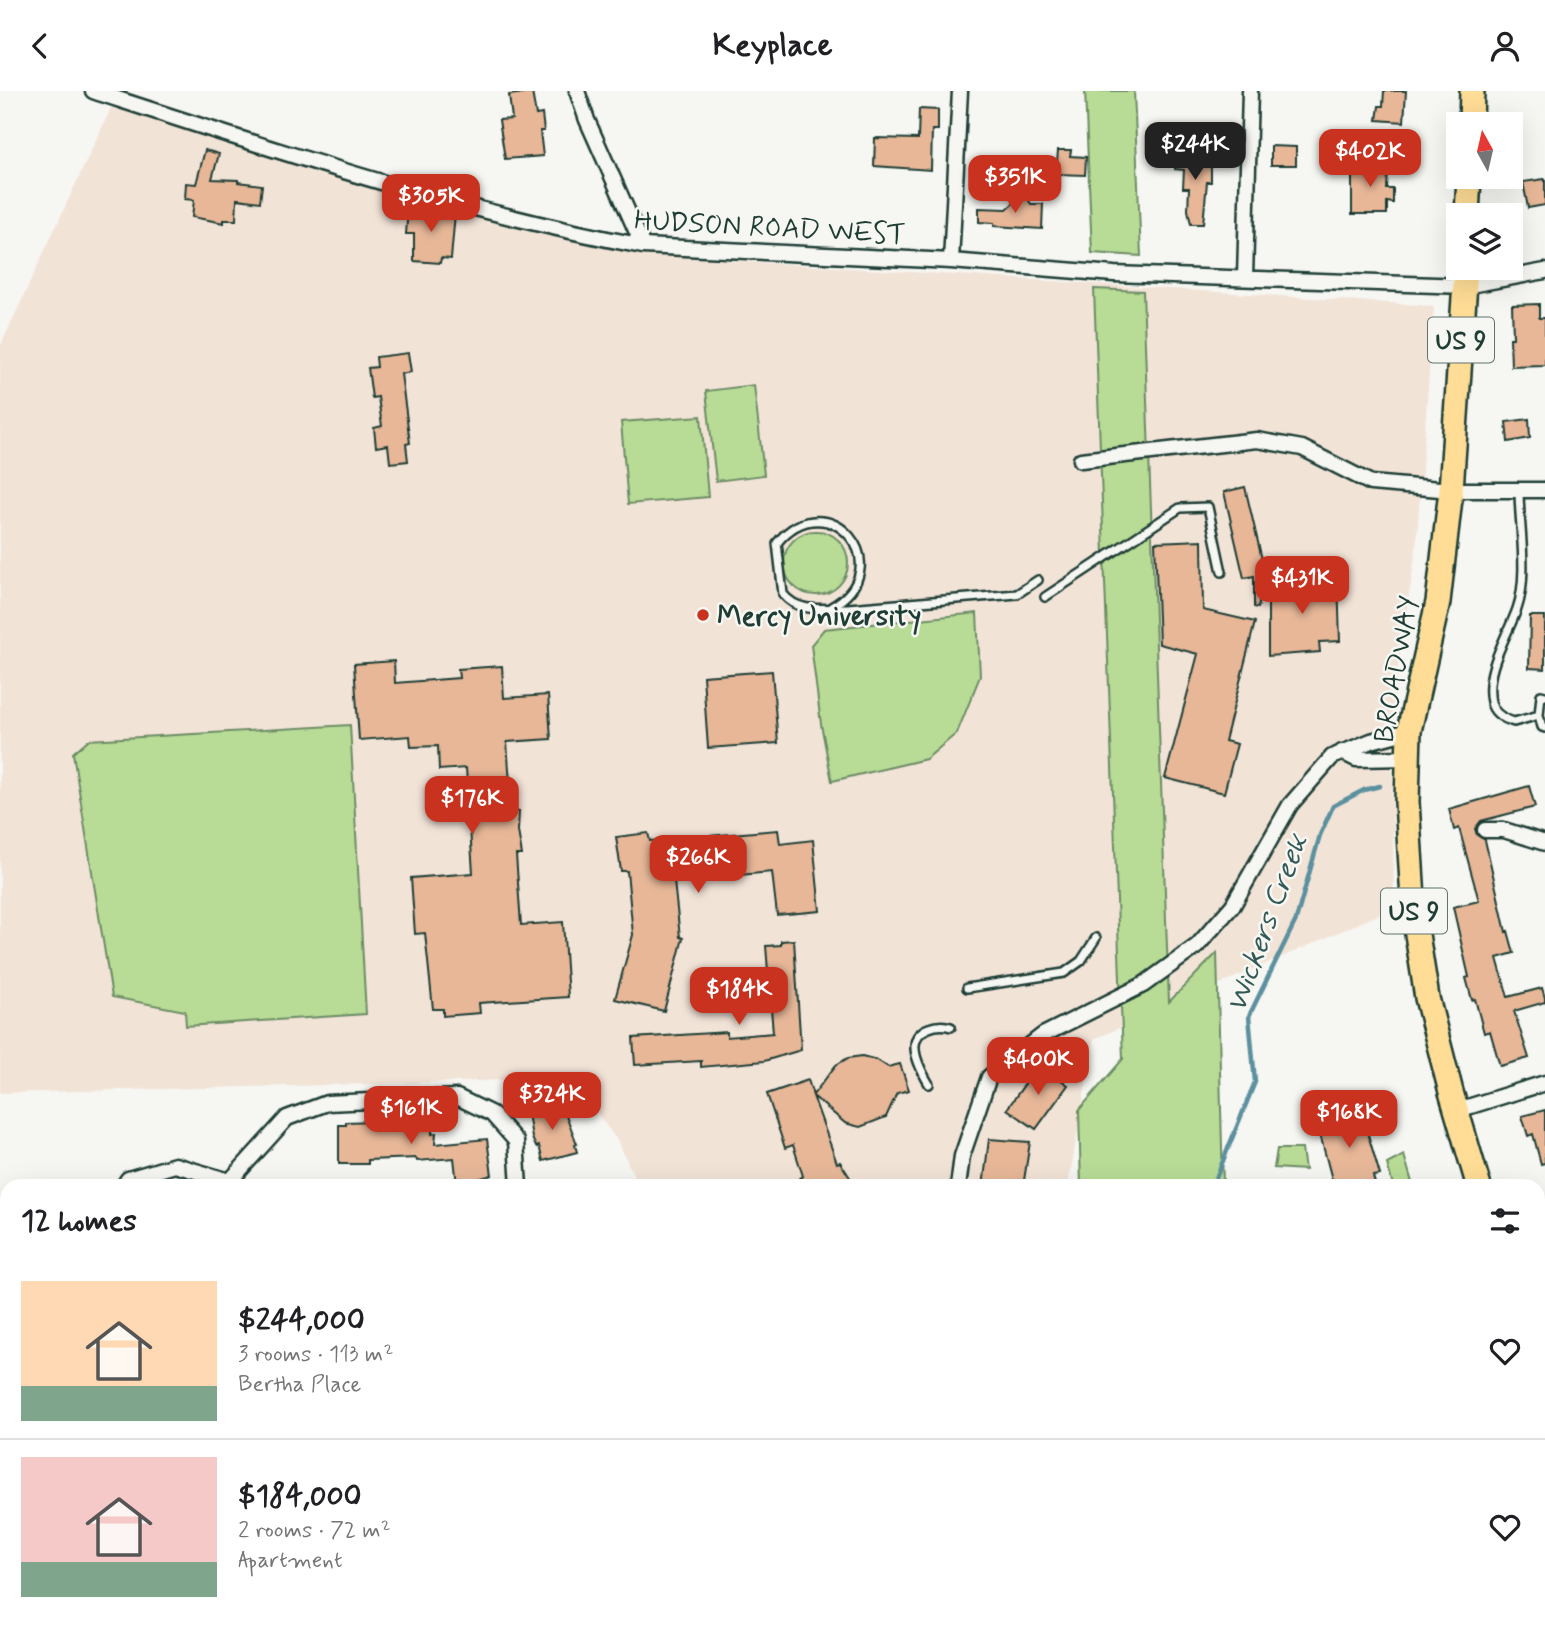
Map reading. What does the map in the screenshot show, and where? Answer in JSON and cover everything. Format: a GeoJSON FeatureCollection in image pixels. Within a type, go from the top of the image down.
{"type":"FeatureCollection","features":[{"type":"Feature","properties":{"kind":"main road"},"geometry":{"type":"LineString","coordinates":[[1471,112],[1472,91]]}},
{"type":"Feature","properties":{"kind":"main road","name":"US 9"},"geometry":{"type":"LineString","coordinates":[[1451,490],[1465,280]]}},
{"type":"Feature","properties":{"kind":"main road","name":"BROADWAY"},"geometry":{"type":"LineString","coordinates":[[1451,490],[1438,601],[1409,731],[1409,845],[1415,922],[1427,998],[1477,1179]]}},
{"type":"Feature","properties":{"kind":"street","name":"HUDSON ROAD WEST"},"geometry":{"type":"LineString","coordinates":[[93,91],[290,155],[594,237],[643,246],[951,261],[1114,274],[1245,278],[1446,277]]}},
{"type":"Feature","properties":{"kind":"street"},"geometry":{"type":"LineString","coordinates":[[577,91],[587,120],[643,246]]}},
{"type":"Feature","properties":{"kind":"street"},"geometry":{"type":"LineString","coordinates":[[951,261],[960,91]]}},
{"type":"Feature","properties":{"kind":"street"},"geometry":{"type":"LineString","coordinates":[[1245,278],[1250,91]]}},
{"type":"Feature","properties":{"kind":"street","name":"HUDSON ROAD WEST"},"geometry":{"type":"LineString","coordinates":[[1523,273],[1545,271]]}},
{"type":"Feature","properties":{"kind":"street"},"geometry":{"type":"LineString","coordinates":[[1081,460],[1257,440],[1302,448],[1371,483],[1451,490],[1545,490]]}},
{"type":"Feature","properties":{"kind":"street"},"geometry":{"type":"LineString","coordinates":[[959,1179],[962,1156],[989,1077],[1043,1035],[1143,985],[1170,968],[1208,937],[1233,905],[1290,805],[1332,757],[1371,741],[1409,731]]}},
{"type":"Feature","properties":{"kind":"street"},"geometry":{"type":"LineString","coordinates":[[1342,752],[1356,759],[1409,758]]}},
{"type":"Feature","properties":{"kind":"street"},"geometry":{"type":"LineString","coordinates":[[1485,830],[1504,830],[1545,843]]}},
{"type":"Feature","properties":{"kind":"street"},"geometry":{"type":"LineString","coordinates":[[1458,1110],[1545,1083]]}},
{"type":"Feature","properties":{"kind":"street"},"geometry":{"type":"LineString","coordinates":[[236,1179],[287,1118],[327,1103],[457,1097],[492,1114],[516,1141],[518,1179]]}},
{"type":"Feature","properties":{"kind":"street"},"geometry":{"type":"LineString","coordinates":[[128,1179],[175,1165],[217,1179]]}},
{"type":"Feature","properties":{"kind":"lane"},"geometry":{"type":"LineString","coordinates":[[1519,490],[1522,556],[1520,594],[1493,672],[1491,703],[1496,713],[1505,720],[1514,722],[1539,715]]}},
{"type":"Feature","properties":{"kind":"lane"},"geometry":{"type":"LineString","coordinates":[[1045,597],[1180,507],[1208,506],[1222,572]]}},
{"type":"Feature","properties":{"kind":"lane"},"geometry":{"type":"LineString","coordinates":[[831,607],[845,600],[854,589],[860,569],[858,548],[851,536],[840,527],[820,521],[799,523],[787,531],[777,543],[783,594],[801,607],[816,610],[1017,594],[1038,580]]}},
{"type":"Feature","properties":{"kind":"lane"},"geometry":{"type":"LineString","coordinates":[[1545,696],[1541,695],[1539,715],[1542,727],[1545,728]]}},
{"type":"Feature","properties":{"kind":"lane"},"geometry":{"type":"LineString","coordinates":[[967,988],[1064,973],[1081,961],[1096,938]]}},
{"type":"Feature","properties":{"kind":"lane"},"geometry":{"type":"LineString","coordinates":[[929,1084],[917,1056],[915,1046],[918,1036],[927,1028],[942,1024],[951,1027]]}},
{"type":"Feature","properties":{"kind":"shaded area","name":"Mercy University"},"geometry":{"type":"Polygon","coordinates":[[[112,106],[550,234],[680,257],[1434,306],[1416,549],[1396,681],[1392,760],[1394,908],[1094,1039],[1069,1179],[636,1179],[617,1140],[570,1077],[0,1093],[0,347],[112,106]]]}},
{"type":"Feature","properties":{"kind":"green space"},"geometry":{"type":"Polygon","coordinates":[[[1085,91],[1134,91],[1141,256],[1092,253],[1085,91]]]}},
{"type":"Feature","properties":{"kind":"green space"},"geometry":{"type":"Polygon","coordinates":[[[1094,289],[1143,291],[1169,1002],[1217,953],[1223,1179],[1081,1179],[1079,1110],[1123,1059],[1094,289]]]}},
{"type":"Feature","properties":{"kind":"green space"},"geometry":{"type":"Polygon","coordinates":[[[754,385],[764,475],[716,481],[706,391],[754,385]]]}},
{"type":"Feature","properties":{"kind":"green space"},"geometry":{"type":"Polygon","coordinates":[[[701,416],[708,497],[628,504],[621,422],[701,416]]]}},
{"type":"Feature","properties":{"kind":"green space"},"geometry":{"type":"Polygon","coordinates":[[[810,531],[822,531],[839,540],[846,551],[846,575],[839,586],[822,595],[810,595],[798,590],[789,581],[784,569],[784,557],[789,545],[798,536],[810,531]]]}},
{"type":"Feature","properties":{"kind":"green space"},"geometry":{"type":"Polygon","coordinates":[[[977,613],[980,676],[957,733],[926,759],[832,781],[821,724],[811,645],[824,629],[977,613]]]}},
{"type":"Feature","properties":{"kind":"green space"},"geometry":{"type":"Polygon","coordinates":[[[350,725],[366,1014],[186,1026],[185,1011],[112,997],[73,753],[88,740],[350,725]]]}},
{"type":"Feature","properties":{"kind":"green space"},"geometry":{"type":"Polygon","coordinates":[[[1277,1149],[1302,1149],[1305,1170],[1274,1168],[1277,1149]]]}},
{"type":"Feature","properties":{"kind":"green space"},"geometry":{"type":"Polygon","coordinates":[[[1404,1155],[1411,1179],[1391,1179],[1387,1164],[1404,1155]]]}},
{"type":"Feature","properties":{"kind":"building"},"geometry":{"type":"Polygon","coordinates":[[[1384,91],[1406,91],[1404,122],[1377,120],[1379,106],[1383,106],[1384,91]]]}},
{"type":"Feature","properties":{"kind":"building"},"geometry":{"type":"Polygon","coordinates":[[[532,92],[536,115],[542,114],[544,131],[540,131],[543,156],[505,159],[499,120],[512,119],[509,95],[532,92]]]}},
{"type":"Feature","properties":{"kind":"building"},"geometry":{"type":"Polygon","coordinates":[[[919,109],[938,110],[938,130],[932,130],[931,170],[874,166],[875,138],[918,139],[919,109]]]}},
{"type":"Feature","properties":{"kind":"building"},"geometry":{"type":"Polygon","coordinates":[[[1271,146],[1296,147],[1296,165],[1271,165],[1271,146]]]}},
{"type":"Feature","properties":{"kind":"building"},"geometry":{"type":"Polygon","coordinates":[[[1189,147],[1205,148],[1206,166],[1211,167],[1203,224],[1191,224],[1188,210],[1189,188],[1183,188],[1184,170],[1175,169],[1176,156],[1188,157],[1189,147]]]}},
{"type":"Feature","properties":{"kind":"building"},"geometry":{"type":"Polygon","coordinates":[[[205,150],[219,154],[212,179],[238,180],[262,185],[260,202],[237,199],[236,220],[224,220],[224,223],[192,217],[194,200],[185,199],[186,183],[196,184],[205,150]]]}},
{"type":"Feature","properties":{"kind":"building"},"geometry":{"type":"Polygon","coordinates":[[[1058,150],[1071,150],[1070,156],[1086,157],[1085,175],[1056,174],[1058,150]]]}},
{"type":"Feature","properties":{"kind":"building"},"geometry":{"type":"Polygon","coordinates":[[[1371,157],[1371,171],[1388,170],[1387,189],[1393,189],[1393,203],[1387,202],[1387,214],[1352,214],[1352,170],[1356,167],[1356,158],[1371,157]]]}},
{"type":"Feature","properties":{"kind":"building"},"geometry":{"type":"Polygon","coordinates":[[[1545,179],[1545,205],[1528,208],[1523,182],[1545,179]]]}},
{"type":"Feature","properties":{"kind":"building"},"geometry":{"type":"Polygon","coordinates":[[[1018,199],[1028,199],[1031,204],[1043,204],[1042,229],[994,226],[994,223],[979,222],[979,208],[1007,209],[1018,199]]]}},
{"type":"Feature","properties":{"kind":"building"},"geometry":{"type":"Polygon","coordinates":[[[408,208],[455,213],[451,259],[441,258],[440,263],[414,261],[414,234],[406,234],[408,208]]]}},
{"type":"Feature","properties":{"kind":"building"},"geometry":{"type":"Polygon","coordinates":[[[1539,304],[1539,318],[1545,318],[1545,365],[1511,366],[1512,305],[1539,304]]]}},
{"type":"Feature","properties":{"kind":"building"},"geometry":{"type":"Polygon","coordinates":[[[408,353],[411,372],[401,374],[410,443],[406,444],[408,461],[390,463],[388,445],[376,447],[374,428],[382,426],[378,397],[372,398],[368,368],[377,367],[376,357],[408,353]]]}},
{"type":"Feature","properties":{"kind":"building"},"geometry":{"type":"Polygon","coordinates":[[[1529,419],[1530,438],[1508,442],[1506,422],[1529,419]]]}},
{"type":"Feature","properties":{"kind":"building"},"geometry":{"type":"Polygon","coordinates":[[[1245,487],[1268,585],[1264,584],[1258,608],[1254,607],[1254,576],[1244,578],[1224,492],[1245,487]]]}},
{"type":"Feature","properties":{"kind":"building"},"geometry":{"type":"Polygon","coordinates":[[[1202,540],[1203,610],[1255,622],[1225,741],[1237,744],[1224,793],[1165,778],[1198,654],[1159,644],[1155,542],[1202,540]]]}},
{"type":"Feature","properties":{"kind":"building"},"geometry":{"type":"Polygon","coordinates":[[[1338,579],[1340,641],[1319,642],[1320,652],[1268,656],[1268,582],[1338,579]]]}},
{"type":"Feature","properties":{"kind":"building"},"geometry":{"type":"Polygon","coordinates":[[[1530,616],[1545,616],[1545,669],[1529,668],[1530,616]]]}},
{"type":"Feature","properties":{"kind":"building"},"geometry":{"type":"Polygon","coordinates":[[[394,661],[395,683],[459,678],[458,669],[502,666],[504,698],[548,695],[551,739],[507,742],[512,811],[519,811],[518,831],[522,855],[516,855],[521,925],[563,922],[568,997],[479,1003],[480,1013],[443,1016],[443,1009],[433,1009],[425,933],[415,934],[411,878],[473,873],[466,768],[439,770],[438,746],[411,747],[410,736],[359,740],[354,664],[394,661]]]}},
{"type":"Feature","properties":{"kind":"building"},"geometry":{"type":"Polygon","coordinates":[[[772,671],[778,743],[708,748],[703,676],[772,671]]]}},
{"type":"Feature","properties":{"kind":"building"},"geometry":{"type":"Polygon","coordinates":[[[1529,786],[1535,807],[1481,821],[1475,829],[1477,835],[1485,840],[1506,932],[1508,931],[1514,953],[1497,958],[1508,997],[1542,988],[1545,998],[1545,1002],[1514,1011],[1529,1058],[1500,1066],[1490,1031],[1484,1033],[1466,978],[1469,977],[1453,907],[1479,901],[1459,828],[1454,830],[1449,809],[1529,786]]]}},
{"type":"Feature","properties":{"kind":"building"},"geometry":{"type":"Polygon","coordinates":[[[778,830],[780,844],[813,840],[820,911],[777,915],[772,872],[674,881],[680,937],[683,938],[664,1011],[615,999],[633,935],[627,871],[621,871],[616,837],[648,833],[650,841],[778,830]]]}},
{"type":"Feature","properties":{"kind":"building"},"geometry":{"type":"Polygon","coordinates":[[[794,940],[801,1050],[764,1061],[701,1067],[701,1061],[635,1065],[633,1038],[727,1032],[727,1037],[773,1033],[766,946],[781,945],[781,941],[794,940]]]}},
{"type":"Feature","properties":{"kind":"building"},"geometry":{"type":"Polygon","coordinates":[[[862,1056],[877,1060],[888,1067],[900,1064],[909,1090],[897,1093],[886,1117],[860,1127],[845,1123],[813,1096],[837,1163],[840,1162],[851,1179],[799,1179],[803,1176],[793,1145],[785,1148],[767,1094],[808,1080],[813,1095],[836,1065],[848,1058],[862,1056]]]}},
{"type":"Feature","properties":{"kind":"building"},"geometry":{"type":"Polygon","coordinates":[[[1039,1064],[1068,1085],[1036,1129],[1007,1109],[1039,1064]]]}},
{"type":"Feature","properties":{"kind":"building"},"geometry":{"type":"Polygon","coordinates":[[[561,1102],[577,1144],[577,1152],[543,1161],[539,1146],[536,1147],[532,1138],[528,1113],[561,1102]]]}},
{"type":"Feature","properties":{"kind":"building"},"geometry":{"type":"Polygon","coordinates":[[[1350,1108],[1352,1113],[1361,1111],[1380,1175],[1373,1176],[1374,1179],[1332,1179],[1317,1123],[1335,1118],[1333,1112],[1350,1108]]]}},
{"type":"Feature","properties":{"kind":"building"},"geometry":{"type":"Polygon","coordinates":[[[1545,1110],[1545,1163],[1541,1164],[1533,1134],[1528,1136],[1522,1116],[1545,1110]]]}},
{"type":"Feature","properties":{"kind":"building"},"geometry":{"type":"Polygon","coordinates":[[[432,1119],[432,1134],[436,1133],[435,1144],[487,1139],[492,1175],[478,1179],[456,1179],[454,1158],[417,1161],[416,1158],[368,1160],[368,1164],[339,1164],[339,1125],[346,1125],[346,1122],[432,1119]]]}},
{"type":"Feature","properties":{"kind":"building"},"geometry":{"type":"Polygon","coordinates":[[[989,1139],[1030,1142],[1024,1179],[984,1179],[989,1139]]]}},
{"type":"Feature","properties":{"kind":"waterway","name":"Wickers Creek"},"geometry":{"type":"LineString","coordinates":[[1216,1179],[1255,1082],[1249,1016],[1296,920],[1320,835],[1333,806],[1364,790],[1380,786]]}},
{"type":"Feature","properties":{"kind":"place","name":"Mercy University"},"geometry":{"type":"Point","coordinates":[703,615]}}]}
